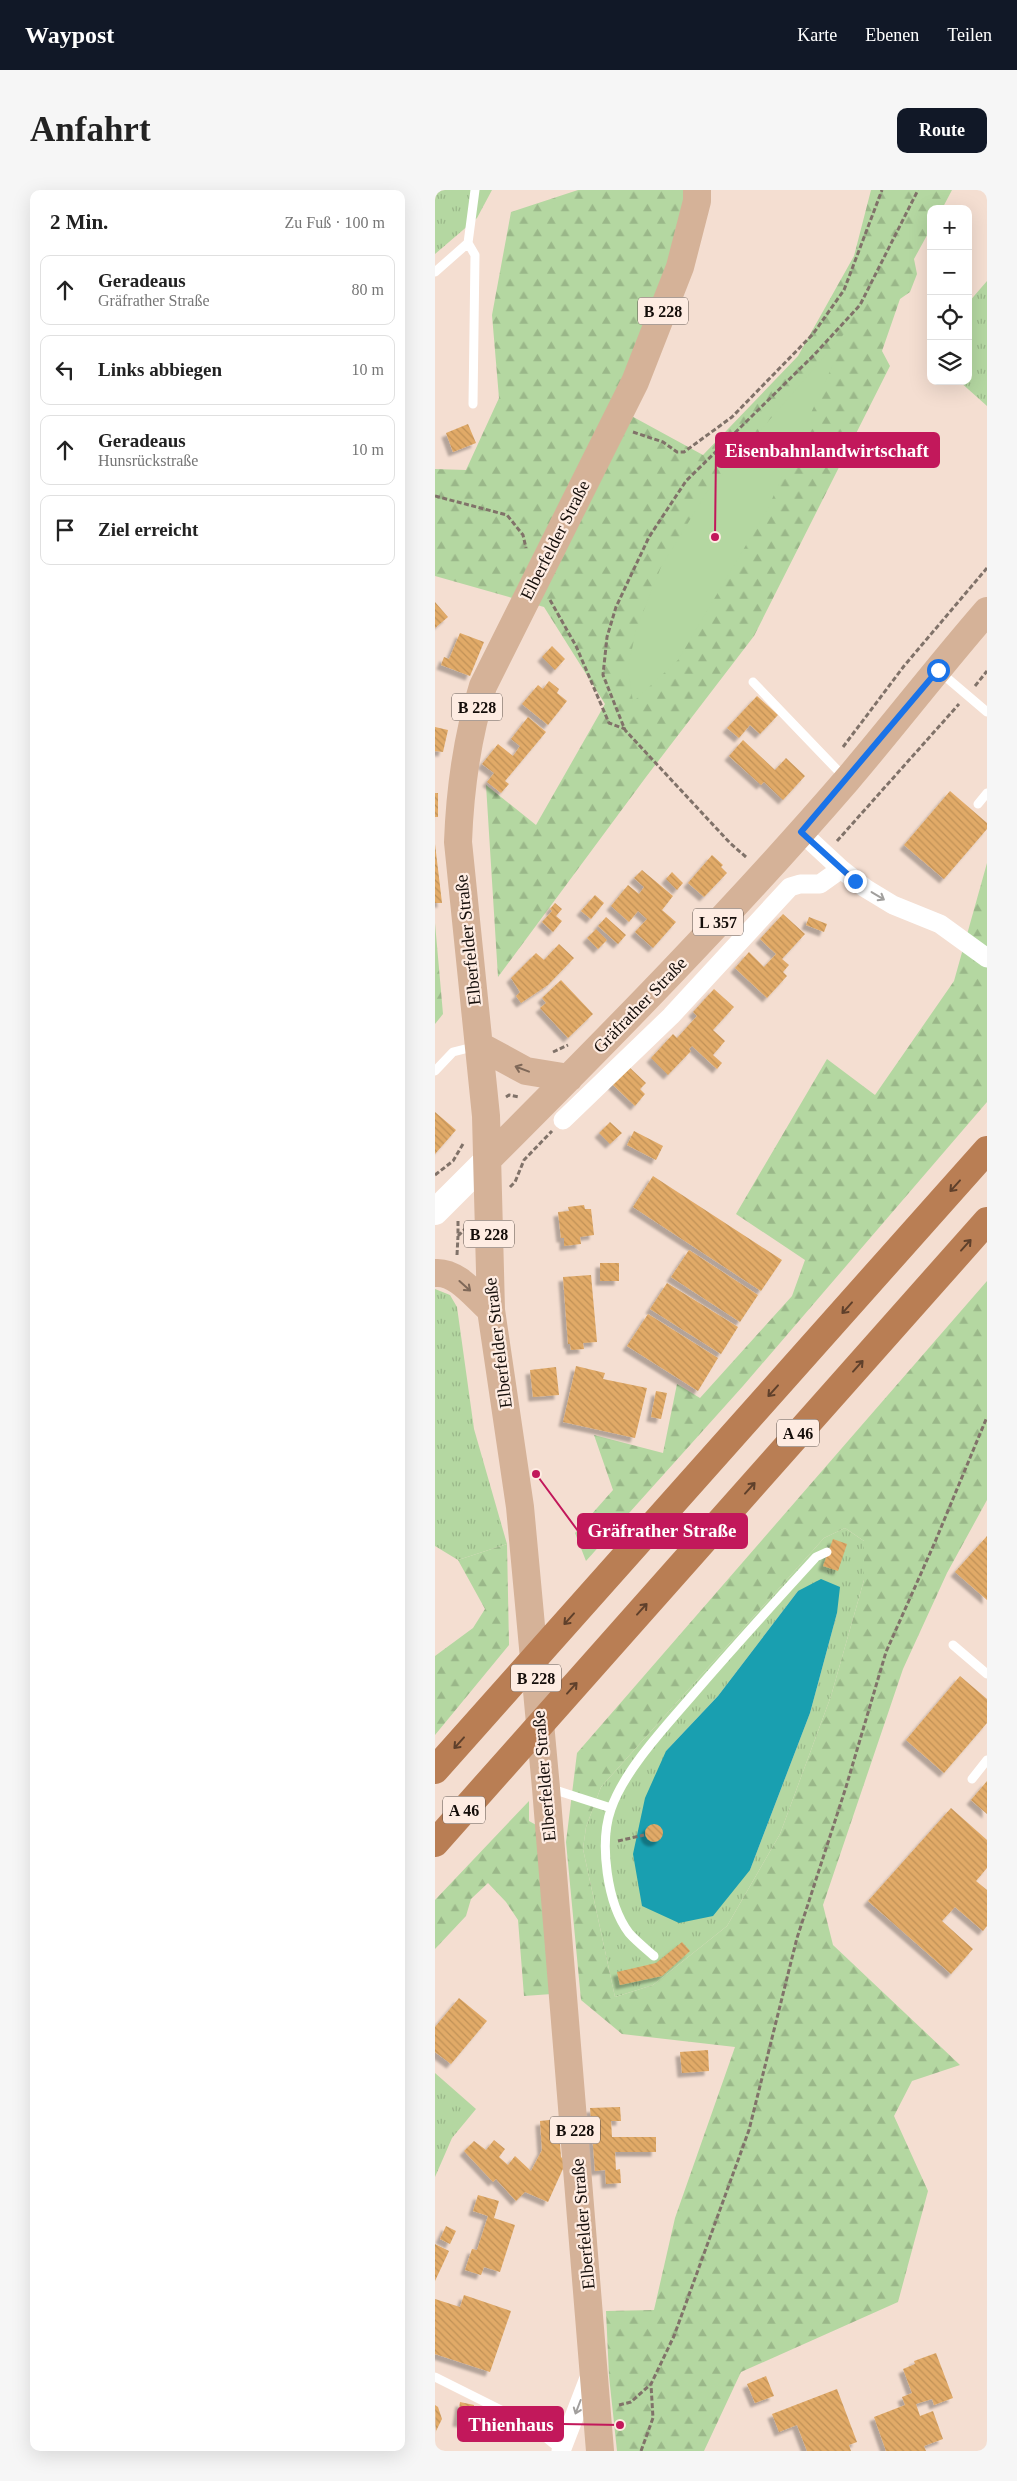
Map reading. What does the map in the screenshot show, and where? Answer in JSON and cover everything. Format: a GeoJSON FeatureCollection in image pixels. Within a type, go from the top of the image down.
{"type":"FeatureCollection","features":[{"type":"Feature","properties":{"kind":"highway","name":"A 46"},"geometry":{"type":"LineString","coordinates":[[435,1770],[987,1150]]}},
{"type":"Feature","properties":{"kind":"highway","name":"A 46"},"geometry":{"type":"LineString","coordinates":[[435,1843],[987,1222]]}},
{"type":"Feature","properties":{"kind":"main road","name":"Elberfelder Straße"},"geometry":{"type":"LineString","coordinates":[[600,2451],[595,2363],[520,1507],[491,1310],[488,1159],[480,1046],[458,842],[463,772],[472,722],[483,686],[635,382],[680,267],[697,201],[697,190]]}},
{"type":"Feature","properties":{"kind":"main road","name":"Gräfrather Straße"},"geometry":{"type":"LineString","coordinates":[[488,1159],[555,1112],[569,1078],[653,993],[801,832],[838,772],[938,670],[987,611]]}},
{"type":"Feature","properties":{"kind":"main road"},"geometry":{"type":"LineString","coordinates":[[480,1046],[526,1071],[569,1078]]}},
{"type":"Feature","properties":{"kind":"main road","name":"L 357"},"geometry":{"type":"LineString","coordinates":[[435,1211],[488,1159]]}},
{"type":"Feature","properties":{"kind":"main road"},"geometry":{"type":"LineString","coordinates":[[435,1273],[445,1272],[455,1278],[491,1310]]}},
{"type":"Feature","properties":{"kind":"street"},"geometry":{"type":"LineString","coordinates":[[801,832],[841,869],[865,888],[893,905],[940,924],[987,958]]}},
{"type":"Feature","properties":{"kind":"street","name":"Gräfrather Straße"},"geometry":{"type":"LineString","coordinates":[[555,1112],[671,1016],[790,888],[801,884],[820,884],[841,869]]}},
{"type":"Feature","properties":{"kind":"street","name":"Elberfelder Straße"},"geometry":{"type":"LineString","coordinates":[[561,2451],[595,2363]]}},
{"type":"Feature","properties":{"kind":"lane"},"geometry":{"type":"LineString","coordinates":[[473,404],[475,255],[468,243],[475,190]]}},
{"type":"Feature","properties":{"kind":"lane"},"geometry":{"type":"LineString","coordinates":[[435,272],[468,243]]}},
{"type":"Feature","properties":{"kind":"lane"},"geometry":{"type":"LineString","coordinates":[[938,670],[987,712]]}},
{"type":"Feature","properties":{"kind":"lane"},"geometry":{"type":"LineString","coordinates":[[753,682],[838,772]]}},
{"type":"Feature","properties":{"kind":"lane"},"geometry":{"type":"LineString","coordinates":[[978,804],[987,793]]}},
{"type":"Feature","properties":{"kind":"lane"},"geometry":{"type":"LineString","coordinates":[[435,1071],[453,1052],[480,1046]]}},
{"type":"Feature","properties":{"kind":"lane"},"geometry":{"type":"LineString","coordinates":[[654,1956],[629,1933],[617,1912],[607,1874],[606,1844],[611,1808],[630,1774],[657,1736],[809,1564],[816,1557],[827,1552]]}},
{"type":"Feature","properties":{"kind":"lane"},"geometry":{"type":"LineString","coordinates":[[953,1645],[987,1674]]}},
{"type":"Feature","properties":{"kind":"lane"},"geometry":{"type":"LineString","coordinates":[[972,1779],[987,1760]]}},
{"type":"Feature","properties":{"kind":"lane"},"geometry":{"type":"LineString","coordinates":[[546,1788],[611,1808]]}},
{"type":"Feature","properties":{"kind":"lane","name":"Elberfelder Straße"},"geometry":{"type":"LineString","coordinates":[[435,2377],[529,2424],[561,2451]]}},
{"type":"Feature","properties":{"kind":"path"},"geometry":{"type":"LineString","coordinates":[[613,427],[643,434],[663,442],[677,452],[684,452],[732,417],[813,334],[844,290],[882,190]]}},
{"type":"Feature","properties":{"kind":"path"},"geometry":{"type":"LineString","coordinates":[[751,852],[745,858],[625,730],[603,675],[607,636],[616,607],[649,537],[686,481],[815,355],[861,305],[918,190]]}},
{"type":"Feature","properties":{"kind":"path"},"geometry":{"type":"LineString","coordinates":[[435,496],[507,515],[523,535]]}},
{"type":"Feature","properties":{"kind":"path"},"geometry":{"type":"LineString","coordinates":[[838,772],[903,666],[987,568]]}},
{"type":"Feature","properties":{"kind":"path"},"geometry":{"type":"LineString","coordinates":[[534,582],[549,598],[576,646],[609,723],[625,730]]}},
{"type":"Feature","properties":{"kind":"path"},"geometry":{"type":"LineString","coordinates":[[826,855],[851,823],[987,671]]}},
{"type":"Feature","properties":{"kind":"path"},"geometry":{"type":"LineString","coordinates":[[488,1208],[515,1182],[524,1160],[555,1112]]}},
{"type":"Feature","properties":{"kind":"path"},"geometry":{"type":"LineString","coordinates":[[435,1175],[453,1161]]}},
{"type":"Feature","properties":{"kind":"path"},"geometry":{"type":"LineString","coordinates":[[597,2412],[631,2402],[651,2384],[674,2336],[749,2130],[797,1938],[846,1788],[886,1652],[935,1542],[987,1417]]}},
{"type":"Feature","properties":{"kind":"path"},"geometry":{"type":"LineString","coordinates":[[606,1844],[644,1835]]}},
{"type":"Feature","properties":{"kind":"path"},"geometry":{"type":"LineString","coordinates":[[641,2451],[653,2418],[651,2384]]}},
{"type":"Feature","properties":{"kind":"green space"},"geometry":{"type":"Polygon","coordinates":[[[435,190],[492,190],[477,218],[435,254],[435,190]]]}},
{"type":"Feature","properties":{"kind":"green space"},"geometry":{"type":"Polygon","coordinates":[[[578,190],[689,190],[689,207],[615,407],[703,455],[798,356],[854,256],[871,190],[952,190],[944,205],[927,205],[927,235],[914,259],[917,274],[910,292],[900,299],[882,351],[890,366],[754,636],[646,777],[498,977],[486,785],[536,825],[605,704],[544,607],[435,576],[435,469],[466,470],[499,398],[492,315],[511,212],[578,190]]]}},
{"type":"Feature","properties":{"kind":"green space"},"geometry":{"type":"Polygon","coordinates":[[[987,281],[987,406],[963,385],[972,385],[972,298],[987,281]]]}},
{"type":"Feature","properties":{"kind":"green space"},"geometry":{"type":"Polygon","coordinates":[[[850,327],[768,508],[678,660],[633,702],[628,668],[636,630],[661,567],[707,492],[850,327]]]}},
{"type":"Feature","properties":{"kind":"green space"},"geometry":{"type":"Polygon","coordinates":[[[987,863],[987,1102],[743,1386],[586,1561],[575,1533],[613,1490],[594,1435],[663,1453],[677,1384],[700,1398],[792,1296],[805,1260],[736,1214],[827,1059],[875,1095],[954,981],[987,863]]]}},
{"type":"Feature","properties":{"kind":"green space"},"geometry":{"type":"Polygon","coordinates":[[[435,923],[443,1014],[435,1024],[435,923]]]}},
{"type":"Feature","properties":{"kind":"green space"},"geometry":{"type":"Polygon","coordinates":[[[987,1281],[987,1500],[947,1573],[903,1669],[823,1905],[833,1945],[960,2065],[912,2081],[894,2116],[928,2191],[898,2302],[741,2372],[704,2451],[617,2451],[609,2376],[606,2311],[654,2310],[675,2218],[735,2047],[622,2034],[581,2000],[566,1842],[577,1753],[987,1281]],[[845,1528],[824,1538],[601,1787],[586,1827],[583,1849],[615,1997],[653,1985],[727,1926],[780,1834],[831,1696],[864,1580],[864,1541],[845,1528]]]}},
{"type":"Feature","properties":{"kind":"green space"},"geometry":{"type":"Polygon","coordinates":[[[435,1289],[450,1295],[457,1307],[474,1429],[507,1544],[458,1560],[435,1546],[435,1289]]]}},
{"type":"Feature","properties":{"kind":"green space"},"geometry":{"type":"Polygon","coordinates":[[[845,1528],[864,1541],[864,1580],[831,1696],[780,1834],[727,1926],[653,1985],[615,1997],[583,1849],[586,1827],[601,1787],[824,1538],[845,1528]],[[798,1591],[718,1696],[666,1751],[750,1870],[810,1713],[837,1613],[798,1591]]]}},
{"type":"Feature","properties":{"kind":"green space"},"geometry":{"type":"Polygon","coordinates":[[[507,1544],[509,1645],[435,1735],[435,1656],[473,1628],[485,1609],[458,1560],[507,1544]]]}},
{"type":"Feature","properties":{"kind":"green space"},"geometry":{"type":"Polygon","coordinates":[[[529,1801],[529,1821],[538,1826],[552,1994],[524,1996],[518,1920],[506,1902],[488,1883],[471,1899],[466,1916],[435,1949],[435,1900],[529,1801]]]}},
{"type":"Feature","properties":{"kind":"green space"},"geometry":{"type":"Polygon","coordinates":[[[435,2073],[476,2109],[452,2138],[435,2177],[435,2073]]]}},
{"type":"Feature","properties":{"kind":"water"},"geometry":{"type":"Polygon","coordinates":[[[821,1579],[840,1587],[837,1613],[810,1713],[750,1870],[713,1916],[679,1923],[642,1906],[633,1854],[645,1798],[666,1751],[718,1696],[798,1591],[821,1579]]]}},
{"type":"Feature","properties":{"kind":"building"},"geometry":{"type":"Polygon","coordinates":[[[468,424],[476,443],[453,452],[446,433],[468,424]]]}},
{"type":"Feature","properties":{"kind":"building"},"geometry":{"type":"Polygon","coordinates":[[[435,602],[448,617],[435,628],[435,602]]]}},
{"type":"Feature","properties":{"kind":"building"},"geometry":{"type":"Polygon","coordinates":[[[460,633],[484,642],[470,676],[441,665],[444,657],[449,659],[460,633]]]}},
{"type":"Feature","properties":{"kind":"building"},"geometry":{"type":"Polygon","coordinates":[[[552,646],[565,659],[555,670],[542,657],[552,646]]]}},
{"type":"Feature","properties":{"kind":"building"},"geometry":{"type":"Polygon","coordinates":[[[549,681],[559,689],[557,693],[567,701],[548,725],[522,704],[538,685],[543,689],[549,681]]]}},
{"type":"Feature","properties":{"kind":"building"},"geometry":{"type":"Polygon","coordinates":[[[757,696],[778,715],[760,734],[750,725],[739,738],[727,728],[757,696]]]}},
{"type":"Feature","properties":{"kind":"building"},"geometry":{"type":"Polygon","coordinates":[[[528,717],[546,732],[505,781],[509,784],[501,793],[487,782],[494,773],[482,764],[498,744],[513,756],[520,746],[511,739],[528,717]]]}},
{"type":"Feature","properties":{"kind":"building"},"geometry":{"type":"Polygon","coordinates":[[[435,727],[448,730],[443,752],[435,751],[435,727]]]}},
{"type":"Feature","properties":{"kind":"building"},"geometry":{"type":"Polygon","coordinates":[[[743,740],[775,770],[786,758],[805,776],[783,800],[764,782],[761,785],[729,756],[743,740]]]}},
{"type":"Feature","properties":{"kind":"building"},"geometry":{"type":"Polygon","coordinates":[[[950,791],[987,823],[987,829],[944,879],[904,845],[950,791]]]}},
{"type":"Feature","properties":{"kind":"building"},"geometry":{"type":"Polygon","coordinates":[[[435,793],[438,793],[438,817],[435,817],[435,793]]]}},
{"type":"Feature","properties":{"kind":"building"},"geometry":{"type":"Polygon","coordinates":[[[435,844],[442,903],[435,903],[435,844]]]}},
{"type":"Feature","properties":{"kind":"building"},"geometry":{"type":"Polygon","coordinates":[[[712,855],[723,865],[721,867],[727,873],[704,897],[688,883],[712,855]]]}},
{"type":"Feature","properties":{"kind":"building"},"geometry":{"type":"Polygon","coordinates":[[[642,870],[673,896],[662,910],[676,922],[653,948],[635,932],[647,919],[638,911],[629,922],[611,906],[628,885],[639,894],[644,887],[634,878],[642,870]]]}},
{"type":"Feature","properties":{"kind":"building"},"geometry":{"type":"Polygon","coordinates":[[[672,872],[683,883],[677,890],[666,879],[672,872]]]}},
{"type":"Feature","properties":{"kind":"building"},"geometry":{"type":"Polygon","coordinates":[[[595,895],[604,903],[591,919],[581,911],[595,895]]]}},
{"type":"Feature","properties":{"kind":"building"},"geometry":{"type":"Polygon","coordinates":[[[555,903],[562,909],[556,916],[562,921],[553,932],[542,922],[552,911],[550,909],[555,903]]]}},
{"type":"Feature","properties":{"kind":"building"},"geometry":{"type":"Polygon","coordinates":[[[783,914],[805,934],[782,959],[789,965],[783,972],[787,976],[767,998],[735,968],[749,952],[764,967],[776,954],[760,939],[783,914]]]}},
{"type":"Feature","properties":{"kind":"building"},"geometry":{"type":"Polygon","coordinates":[[[606,917],[626,935],[618,944],[598,926],[606,917]]]}},
{"type":"Feature","properties":{"kind":"building"},"geometry":{"type":"Polygon","coordinates":[[[809,917],[827,924],[824,932],[806,925],[809,917]]]}},
{"type":"Feature","properties":{"kind":"building"},"geometry":{"type":"Polygon","coordinates":[[[596,929],[607,940],[598,949],[587,938],[596,929]]]}},
{"type":"Feature","properties":{"kind":"building"},"geometry":{"type":"Polygon","coordinates":[[[559,944],[574,958],[548,985],[521,1003],[516,996],[520,992],[511,978],[536,953],[544,960],[559,944]]]}},
{"type":"Feature","properties":{"kind":"building"},"geometry":{"type":"Polygon","coordinates":[[[561,980],[593,1014],[568,1038],[540,1008],[546,1003],[542,998],[561,980]]]}},
{"type":"Feature","properties":{"kind":"building"},"geometry":{"type":"Polygon","coordinates":[[[714,989],[734,1007],[713,1030],[725,1041],[713,1055],[722,1063],[717,1069],[692,1046],[689,1049],[691,1051],[668,1075],[651,1058],[673,1034],[677,1038],[697,1016],[693,1012],[714,989]]]}},
{"type":"Feature","properties":{"kind":"building"},"geometry":{"type":"Polygon","coordinates":[[[627,1065],[646,1083],[640,1089],[645,1094],[635,1106],[611,1083],[627,1065]]]}},
{"type":"Feature","properties":{"kind":"building"},"geometry":{"type":"Polygon","coordinates":[[[435,1112],[456,1130],[435,1154],[435,1112]]]}},
{"type":"Feature","properties":{"kind":"building"},"geometry":{"type":"Polygon","coordinates":[[[610,1122],[622,1133],[610,1144],[599,1133],[610,1122]]]}},
{"type":"Feature","properties":{"kind":"building"},"geometry":{"type":"Polygon","coordinates":[[[634,1131],[663,1146],[656,1160],[627,1145],[634,1131]]]}},
{"type":"Feature","properties":{"kind":"building"},"geometry":{"type":"Polygon","coordinates":[[[653,1176],[782,1260],[761,1291],[633,1207],[653,1176]]]}},
{"type":"Feature","properties":{"kind":"building"},"geometry":{"type":"Polygon","coordinates":[[[584,1205],[585,1209],[591,1209],[594,1235],[580,1237],[581,1244],[564,1246],[564,1238],[561,1238],[558,1212],[569,1211],[568,1207],[584,1205]]]}},
{"type":"Feature","properties":{"kind":"building"},"geometry":{"type":"Polygon","coordinates":[[[689,1250],[758,1295],[740,1322],[671,1277],[689,1250]]]}},
{"type":"Feature","properties":{"kind":"building"},"geometry":{"type":"Polygon","coordinates":[[[600,1263],[619,1263],[619,1281],[600,1281],[600,1263]]]}},
{"type":"Feature","properties":{"kind":"building"},"geometry":{"type":"Polygon","coordinates":[[[591,1275],[597,1342],[583,1343],[584,1349],[571,1350],[570,1344],[568,1344],[563,1277],[591,1275]]]}},
{"type":"Feature","properties":{"kind":"building"},"geometry":{"type":"Polygon","coordinates":[[[667,1283],[738,1327],[721,1354],[650,1309],[667,1283]]]}},
{"type":"Feature","properties":{"kind":"building"},"geometry":{"type":"Polygon","coordinates":[[[648,1314],[718,1358],[698,1391],[627,1346],[648,1314]]]}},
{"type":"Feature","properties":{"kind":"building"},"geometry":{"type":"Polygon","coordinates":[[[576,1366],[605,1373],[603,1379],[647,1388],[635,1438],[563,1422],[576,1366]]]}},
{"type":"Feature","properties":{"kind":"building"},"geometry":{"type":"Polygon","coordinates":[[[556,1367],[559,1395],[533,1397],[530,1370],[556,1367]]]}},
{"type":"Feature","properties":{"kind":"building"},"geometry":{"type":"Polygon","coordinates":[[[656,1391],[667,1393],[661,1419],[651,1417],[656,1391]]]}},
{"type":"Feature","properties":{"kind":"building"},"geometry":{"type":"Polygon","coordinates":[[[987,1536],[987,1600],[955,1572],[987,1536]]]}},
{"type":"Feature","properties":{"kind":"building"},"geometry":{"type":"Polygon","coordinates":[[[833,1539],[847,1544],[838,1571],[823,1566],[833,1539]]]}},
{"type":"Feature","properties":{"kind":"building"},"geometry":{"type":"Polygon","coordinates":[[[960,1676],[987,1699],[987,1723],[944,1773],[906,1740],[960,1676]]]}},
{"type":"Feature","properties":{"kind":"building"},"geometry":{"type":"Polygon","coordinates":[[[987,1781],[987,1814],[971,1800],[987,1781]]]}},
{"type":"Feature","properties":{"kind":"building"},"geometry":{"type":"Polygon","coordinates":[[[951,1808],[987,1840],[987,1868],[976,1881],[987,1890],[987,1926],[983,1931],[955,1907],[942,1921],[973,1949],[951,1974],[868,1901],[951,1808]]]}},
{"type":"Feature","properties":{"kind":"building"},"geometry":{"type":"Polygon","coordinates":[[[654,1824],[660,1827],[663,1833],[660,1839],[654,1842],[648,1839],[645,1833],[648,1827],[654,1824]]]}},
{"type":"Feature","properties":{"kind":"building"},"geometry":{"type":"Polygon","coordinates":[[[682,1942],[690,1951],[662,1976],[620,1985],[617,1972],[656,1963],[682,1942]]]}},
{"type":"Feature","properties":{"kind":"building"},"geometry":{"type":"Polygon","coordinates":[[[459,1998],[487,2021],[451,2064],[435,2052],[435,2027],[459,1998]]]}},
{"type":"Feature","properties":{"kind":"building"},"geometry":{"type":"Polygon","coordinates":[[[708,2050],[709,2071],[682,2073],[680,2052],[708,2050]]]}},
{"type":"Feature","properties":{"kind":"building"},"geometry":{"type":"Polygon","coordinates":[[[620,2107],[621,2121],[611,2121],[612,2137],[656,2137],[656,2152],[615,2152],[616,2170],[620,2169],[621,2183],[606,2184],[605,2170],[595,2171],[590,2108],[620,2107]]]}},
{"type":"Feature","properties":{"kind":"building"},"geometry":{"type":"Polygon","coordinates":[[[558,2119],[561,2157],[566,2162],[548,2202],[525,2192],[516,2201],[496,2179],[493,2182],[464,2151],[474,2141],[486,2150],[494,2140],[505,2149],[499,2157],[508,2165],[515,2156],[531,2171],[542,2150],[540,2121],[558,2119]]]}},
{"type":"Feature","properties":{"kind":"building"},"geometry":{"type":"Polygon","coordinates":[[[478,2195],[499,2201],[494,2218],[515,2225],[500,2272],[484,2267],[481,2275],[465,2270],[472,2249],[477,2250],[488,2216],[473,2211],[478,2195]]]}},
{"type":"Feature","properties":{"kind":"building"},"geometry":{"type":"Polygon","coordinates":[[[446,2226],[456,2231],[450,2244],[440,2239],[446,2226]]]}},
{"type":"Feature","properties":{"kind":"building"},"geometry":{"type":"Polygon","coordinates":[[[435,2244],[449,2251],[435,2281],[435,2244]]]}},
{"type":"Feature","properties":{"kind":"building"},"geometry":{"type":"Polygon","coordinates":[[[464,2295],[511,2311],[490,2372],[435,2354],[435,2299],[460,2307],[464,2295]]]}},
{"type":"Feature","properties":{"kind":"building"},"geometry":{"type":"Polygon","coordinates":[[[936,2353],[953,2398],[934,2405],[932,2399],[916,2404],[920,2416],[933,2411],[943,2439],[924,2446],[926,2451],[886,2451],[874,2417],[905,2405],[902,2397],[912,2393],[903,2369],[915,2364],[914,2361],[936,2353]]]}},
{"type":"Feature","properties":{"kind":"building"},"geometry":{"type":"Polygon","coordinates":[[[766,2376],[774,2396],[755,2403],[747,2384],[766,2376]]]}},
{"type":"Feature","properties":{"kind":"building"},"geometry":{"type":"Polygon","coordinates":[[[837,2389],[857,2442],[849,2445],[851,2451],[807,2451],[797,2425],[779,2432],[772,2414],[837,2389]]]}},
{"type":"Feature","properties":{"kind":"building"},"geometry":{"type":"Polygon","coordinates":[[[460,2402],[474,2405],[471,2424],[457,2422],[460,2402]]]}},
{"type":"Feature","properties":{"kind":"building"},"geometry":{"type":"Polygon","coordinates":[[[435,2405],[438,2407],[442,2419],[436,2431],[435,2405]]]}},
{"type":"Feature","properties":{"kind":"place","name":"Eisenbahnlandwirtschaft"},"geometry":{"type":"Point","coordinates":[715,537]}},
{"type":"Feature","properties":{"kind":"place","name":"Gräfrather Straße"},"geometry":{"type":"Point","coordinates":[536,1474]}},
{"type":"Feature","properties":{"kind":"place","name":"Thienhaus"},"geometry":{"type":"Point","coordinates":[620,2425]}},
{"type":"Feature","properties":{"kind":"route"},"geometry":{"type":"LineString","coordinates":[[855,881],[801,832],[847,780],[938,670]]}}]}
